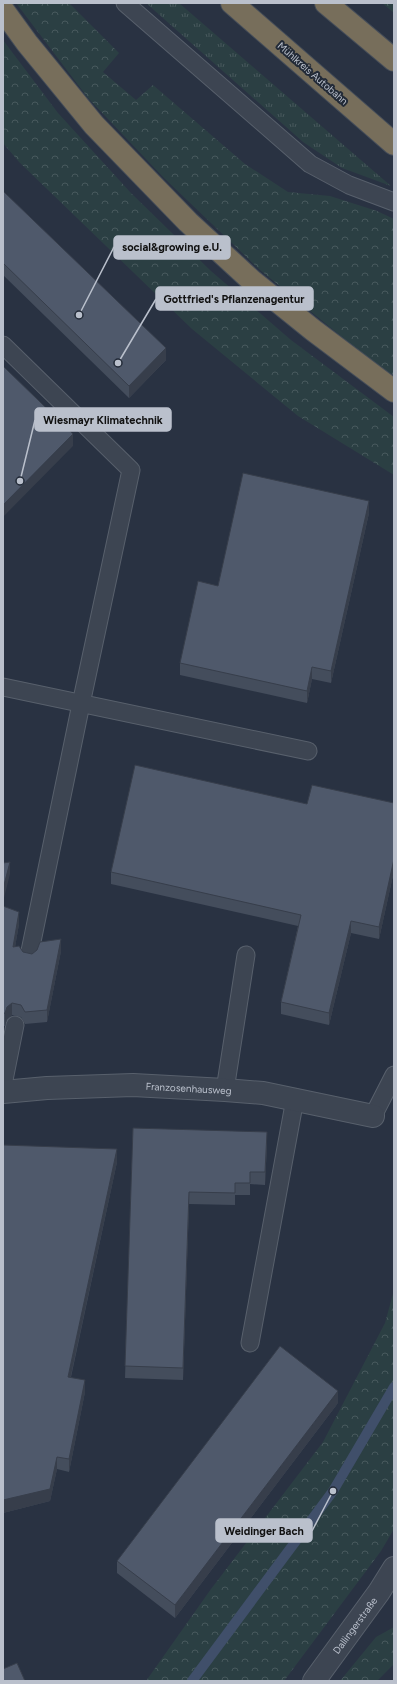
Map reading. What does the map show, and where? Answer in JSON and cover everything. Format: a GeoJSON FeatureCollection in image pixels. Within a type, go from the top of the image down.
{"type":"FeatureCollection","features":[{"type":"Feature","properties":{"kind":"highway","name":"Mühlkreis Autobahn"},"geometry":{"type":"LineString","coordinates":[[232,3],[394,144]]}},
{"type":"Feature","properties":{"kind":"highway"},"geometry":{"type":"LineString","coordinates":[[326,3],[394,60]]}},
{"type":"Feature","properties":{"kind":"highway"},"geometry":{"type":"LineString","coordinates":[[3,10],[27,43],[94,126],[188,222],[257,285],[313,330],[394,391]]}},
{"type":"Feature","properties":{"kind":"street","name":"Franzosenhausweg"},"geometry":{"type":"LineString","coordinates":[[3,1092],[47,1088],[133,1085],[225,1090],[264,1093],[373,1116]]}},
{"type":"Feature","properties":{"kind":"street","name":"Dallingerstraße"},"geometry":{"type":"LineString","coordinates":[[314,1681],[379,1592],[394,1568]]}},
{"type":"Feature","properties":{"kind":"lane"},"geometry":{"type":"LineString","coordinates":[[125,3],[310,164],[349,185],[394,202]]}},
{"type":"Feature","properties":{"kind":"lane"},"geometry":{"type":"LineString","coordinates":[[3,345],[131,470],[29,956]]}},
{"type":"Feature","properties":{"kind":"lane"},"geometry":{"type":"LineString","coordinates":[[3,687],[308,751]]}},
{"type":"Feature","properties":{"kind":"lane"},"geometry":{"type":"LineString","coordinates":[[225,1090],[246,955]]}},
{"type":"Feature","properties":{"kind":"lane"},"geometry":{"type":"LineString","coordinates":[[3,1085],[15,1025]]}},
{"type":"Feature","properties":{"kind":"lane"},"geometry":{"type":"LineString","coordinates":[[373,1116],[394,1075]]}},
{"type":"Feature","properties":{"kind":"lane"},"geometry":{"type":"LineString","coordinates":[[250,1343],[295,1099]]}},
{"type":"Feature","properties":{"kind":"green space"},"geometry":{"type":"Polygon","coordinates":[[[16,3],[69,3],[119,53],[103,72],[136,100],[153,85],[245,164],[288,192],[330,196],[377,211],[394,219],[394,376],[364,355],[260,270],[164,178],[88,98],[16,3]]]}},
{"type":"Feature","properties":{"kind":"green space"},"geometry":{"type":"Polygon","coordinates":[[[146,3],[179,3],[391,186],[342,168],[303,142],[146,3]]]}},
{"type":"Feature","properties":{"kind":"green space"},"geometry":{"type":"Polygon","coordinates":[[[382,3],[394,3],[394,13],[382,3]]]}},
{"type":"Feature","properties":{"kind":"green space"},"geometry":{"type":"Polygon","coordinates":[[[3,40],[58,113],[131,193],[211,271],[291,340],[394,417],[394,475],[298,416],[192,329],[19,162],[3,143],[3,40]]]}},
{"type":"Feature","properties":{"kind":"green space"},"geometry":{"type":"Polygon","coordinates":[[[394,1290],[394,1529],[381,1551],[284,1681],[146,1681],[211,1589],[323,1442],[385,1323],[394,1290]]]}},
{"type":"Feature","properties":{"kind":"green space"},"geometry":{"type":"Polygon","coordinates":[[[394,1627],[394,1664],[377,1681],[340,1681],[376,1637],[394,1627]]]}},
{"type":"Feature","properties":{"kind":"building"},"geometry":{"type":"Polygon","coordinates":[[[3,191],[166,348],[129,386],[3,263],[3,191]]]}},
{"type":"Feature","properties":{"kind":"building"},"geometry":{"type":"Polygon","coordinates":[[[3,366],[73,434],[3,505],[3,366]]]}},
{"type":"Feature","properties":{"kind":"building"},"geometry":{"type":"Polygon","coordinates":[[[243,473],[369,501],[331,671],[312,667],[307,691],[180,663],[198,581],[218,586],[243,473]]]}},
{"type":"Feature","properties":{"kind":"building"},"geometry":{"type":"Polygon","coordinates":[[[135,765],[307,804],[312,785],[394,803],[394,859],[379,927],[351,921],[329,1013],[281,1002],[301,915],[111,872],[135,765]]]}},
{"type":"Feature","properties":{"kind":"building"},"geometry":{"type":"Polygon","coordinates":[[[10,862],[3,889],[3,863],[10,862]]]}},
{"type":"Feature","properties":{"kind":"building"},"geometry":{"type":"Polygon","coordinates":[[[3,906],[19,912],[13,947],[19,946],[23,952],[32,954],[37,950],[40,942],[61,939],[47,1010],[25,1012],[21,1005],[12,1003],[7,1007],[5,1013],[3,1014],[3,906]]]}},
{"type":"Feature","properties":{"kind":"building"},"geometry":{"type":"Polygon","coordinates":[[[133,1128],[267,1132],[265,1172],[250,1172],[250,1183],[235,1183],[235,1193],[189,1192],[183,1368],[125,1366],[133,1128]]]}},
{"type":"Feature","properties":{"kind":"building"},"geometry":{"type":"Polygon","coordinates":[[[3,1145],[117,1149],[68,1377],[85,1380],[69,1459],[57,1457],[50,1489],[3,1500],[3,1145]]]}},
{"type":"Feature","properties":{"kind":"building"},"geometry":{"type":"Polygon","coordinates":[[[280,1346],[338,1391],[175,1605],[117,1561],[280,1346]]]}},
{"type":"Feature","properties":{"kind":"building"},"geometry":{"type":"Polygon","coordinates":[[[17,1663],[25,1681],[3,1681],[3,1669],[17,1663]]]}},
{"type":"Feature","properties":{"kind":"waterway"},"geometry":{"type":"LineString","coordinates":[[192,1681],[333,1491],[394,1387]]}},
{"type":"Feature","properties":{"kind":"place","name":"social&growing e.U."},"geometry":{"type":"Point","coordinates":[79,315]}},
{"type":"Feature","properties":{"kind":"place","name":"Gottfried's Pflanzenagentur"},"geometry":{"type":"Point","coordinates":[118,363]}},
{"type":"Feature","properties":{"kind":"place","name":"Wiesmayr Klimatechnik"},"geometry":{"type":"Point","coordinates":[20,481]}},
{"type":"Feature","properties":{"kind":"place","name":"Weidinger Bach"},"geometry":{"type":"Point","coordinates":[333,1491]}}]}
